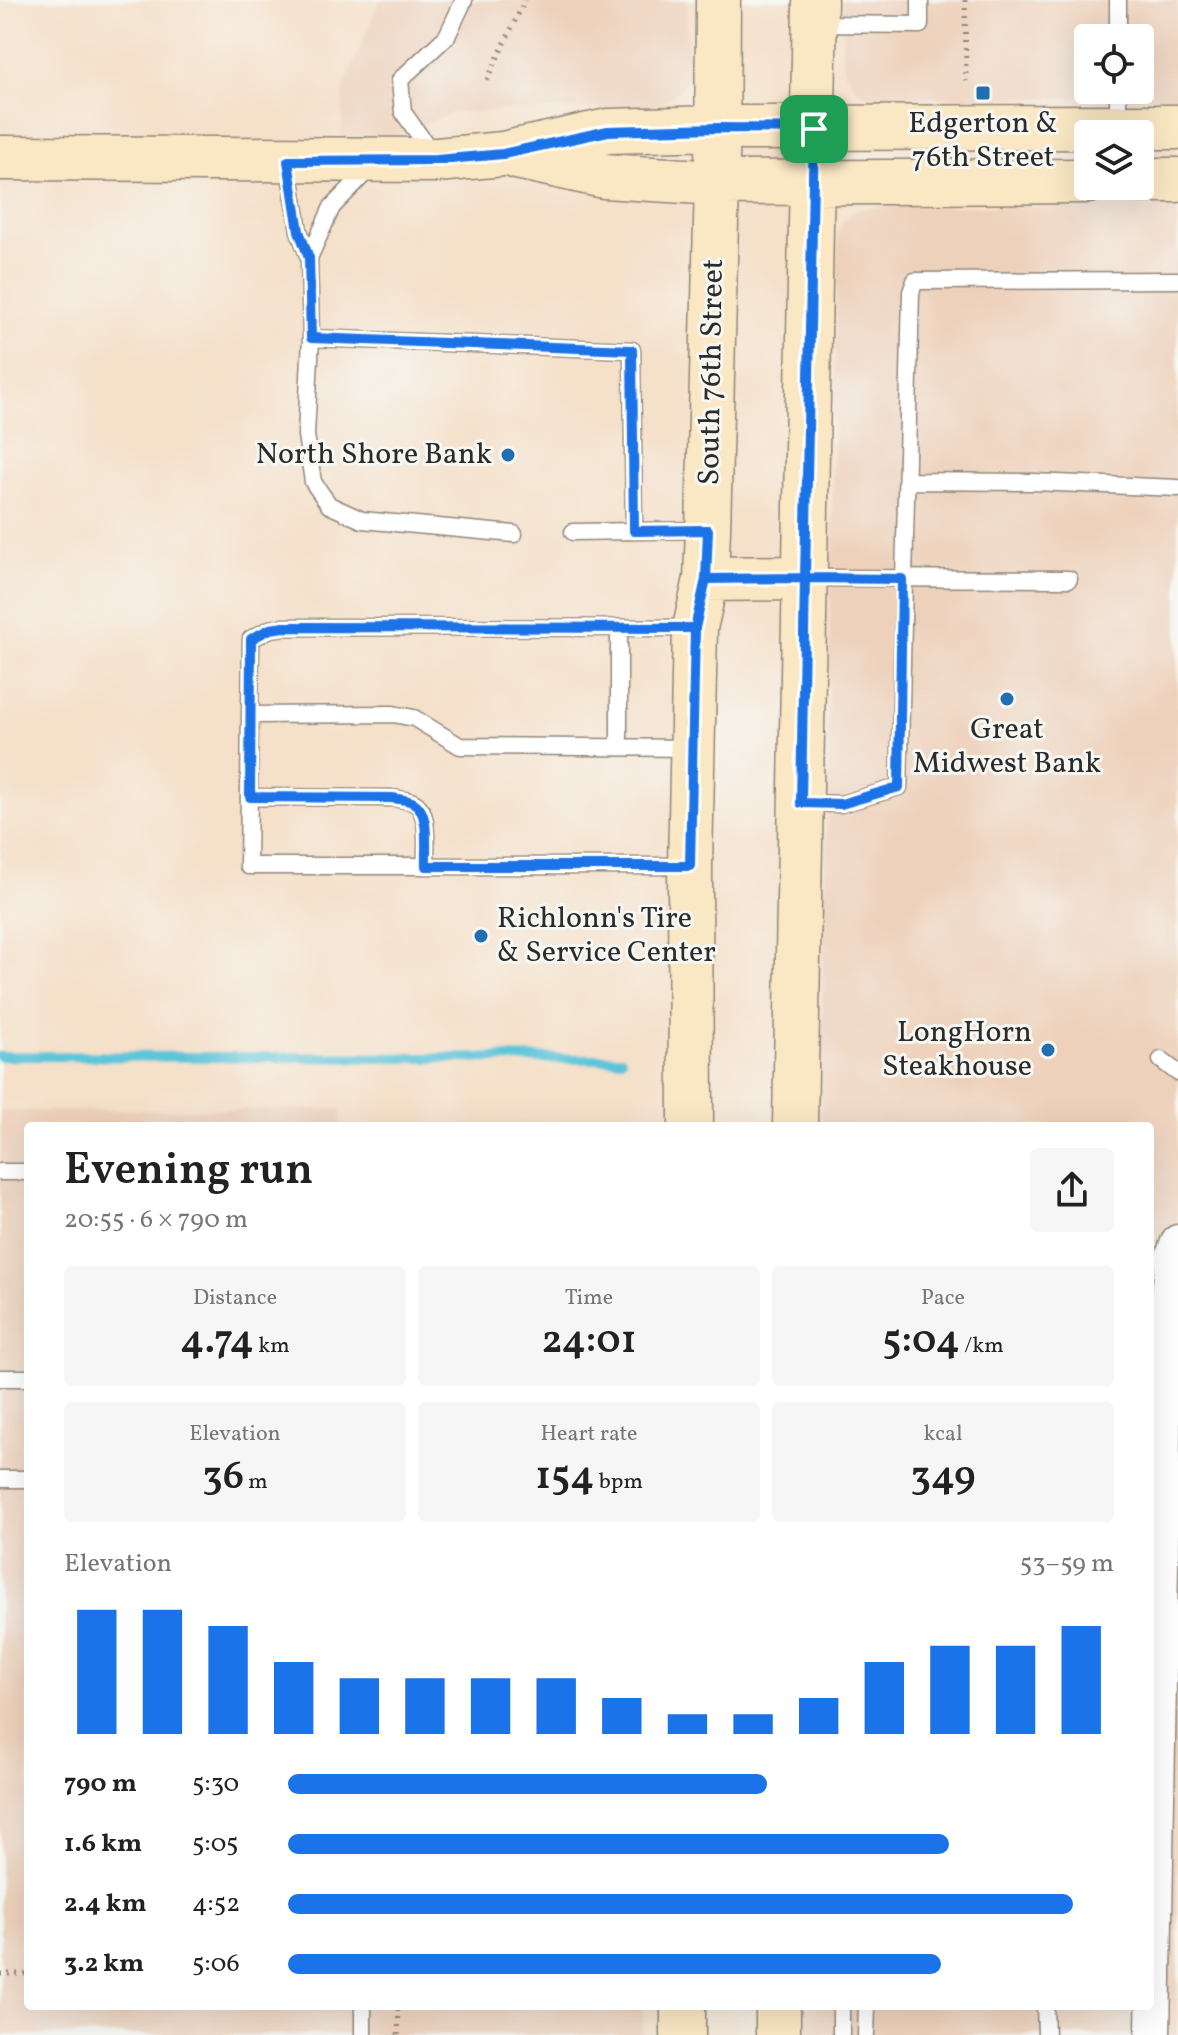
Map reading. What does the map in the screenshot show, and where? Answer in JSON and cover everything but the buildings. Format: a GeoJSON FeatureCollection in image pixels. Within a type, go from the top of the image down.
{"type":"FeatureCollection","features":[{"type":"Feature","properties":{"kind":"main road","name":"South 76th Street"},"geometry":{"type":"LineString","coordinates":[[691,1122],[692,748],[695,628],[706,579],[708,530],[717,183],[718,0]]}},
{"type":"Feature","properties":{"kind":"main road"},"geometry":{"type":"LineString","coordinates":[[795,1122],[815,12]]}},
{"type":"Feature","properties":{"kind":"main road"},"geometry":{"type":"LineString","coordinates":[[0,158],[437,160],[503,154],[608,131],[814,129],[1118,109],[1178,127]]}},
{"type":"Feature","properties":{"kind":"main road"},"geometry":{"type":"LineString","coordinates":[[503,154],[604,176],[717,183],[1074,181]]}},
{"type":"Feature","properties":{"kind":"main road"},"geometry":{"type":"LineString","coordinates":[[1154,180],[1178,180]]}},
{"type":"Feature","properties":{"kind":"main road"},"geometry":{"type":"LineString","coordinates":[[706,579],[805,578]]}},
{"type":"Feature","properties":{"kind":"main road"},"geometry":{"type":"LineString","coordinates":[[683,2010],[683,2035]]}},
{"type":"Feature","properties":{"kind":"main road"},"geometry":{"type":"LineString","coordinates":[[778,2010],[778,2035]]}},
{"type":"Feature","properties":{"kind":"street"},"geometry":{"type":"LineString","coordinates":[[1153,2035],[1161,1906],[1157,1368],[1160,1278],[1178,1242]]}},
{"type":"Feature","properties":{"kind":"lane"},"geometry":{"type":"LineString","coordinates":[[437,160],[403,112],[400,80],[447,36],[464,0]]}},
{"type":"Feature","properties":{"kind":"lane"},"geometry":{"type":"LineString","coordinates":[[815,12],[920,25],[920,0]]}},
{"type":"Feature","properties":{"kind":"lane"},"geometry":{"type":"LineString","coordinates":[[1118,0],[1118,24]]}},
{"type":"Feature","properties":{"kind":"lane"},"geometry":{"type":"LineString","coordinates":[[309,258],[332,207],[377,160]]}},
{"type":"Feature","properties":{"kind":"lane"},"geometry":{"type":"LineString","coordinates":[[288,161],[299,231],[309,258],[311,338],[306,435],[313,482],[329,505],[362,520],[514,534]]}},
{"type":"Feature","properties":{"kind":"lane"},"geometry":{"type":"LineString","coordinates":[[801,803],[841,804],[899,787],[911,292],[915,281],[1178,280]]}},
{"type":"Feature","properties":{"kind":"lane"},"geometry":{"type":"LineString","coordinates":[[311,338],[632,350],[634,531]]}},
{"type":"Feature","properties":{"kind":"lane"},"geometry":{"type":"LineString","coordinates":[[908,481],[1178,488]]}},
{"type":"Feature","properties":{"kind":"lane"},"geometry":{"type":"LineString","coordinates":[[573,532],[708,530]]}},
{"type":"Feature","properties":{"kind":"lane"},"geometry":{"type":"LineString","coordinates":[[805,578],[1069,579]]}},
{"type":"Feature","properties":{"kind":"lane"},"geometry":{"type":"LineString","coordinates":[[690,866],[248,866],[251,639],[270,629],[284,627],[695,628]]}},
{"type":"Feature","properties":{"kind":"lane"},"geometry":{"type":"LineString","coordinates":[[619,628],[619,747]]}},
{"type":"Feature","properties":{"kind":"lane"},"geometry":{"type":"LineString","coordinates":[[250,715],[393,714],[414,718],[460,746],[692,748]]}},
{"type":"Feature","properties":{"kind":"lane"},"geometry":{"type":"LineString","coordinates":[[250,797],[392,798],[414,802],[421,809],[424,820],[426,866]]}},
{"type":"Feature","properties":{"kind":"lane"},"geometry":{"type":"LineString","coordinates":[[1161,1060],[1178,1073]]}},
{"type":"Feature","properties":{"kind":"lane"},"geometry":{"type":"LineString","coordinates":[[0,1172],[24,1172]]}},
{"type":"Feature","properties":{"kind":"lane"},"geometry":{"type":"LineString","coordinates":[[0,1378],[24,1378]]}},
{"type":"Feature","properties":{"kind":"lane"},"geometry":{"type":"LineString","coordinates":[[0,1479],[24,1479]]}},
{"type":"Feature","properties":{"kind":"lane"},"geometry":{"type":"LineString","coordinates":[[363,2010],[363,2035]]}},
{"type":"Feature","properties":{"kind":"lane"},"geometry":{"type":"LineString","coordinates":[[841,2010],[841,2035]]}},
{"type":"Feature","properties":{"kind":"lane"},"geometry":{"type":"LineString","coordinates":[[866,2035],[867,2010]]}},
{"type":"Feature","properties":{"kind":"lane"},"geometry":{"type":"LineString","coordinates":[[1045,2010],[1046,2035]]}},
{"type":"Feature","properties":{"kind":"path"},"geometry":{"type":"LineString","coordinates":[[487,80],[525,0]]}},
{"type":"Feature","properties":{"kind":"path"},"geometry":{"type":"LineString","coordinates":[[965,0],[966,81]]}},
{"type":"Feature","properties":{"kind":"path"},"geometry":{"type":"LineString","coordinates":[[0,1974],[24,1974]]}},
{"type":"Feature","properties":{"kind":"path"},"geometry":{"type":"LineString","coordinates":[[398,2035],[399,2010]]}},
{"type":"Feature","properties":{"kind":"shaded area"},"geometry":{"type":"Polygon","coordinates":[[[380,0],[687,0],[688,77],[682,88],[658,108],[456,112],[396,135],[341,138],[344,86],[380,0]]]}},
{"type":"Feature","properties":{"kind":"shaded area"},"geometry":{"type":"Polygon","coordinates":[[[843,0],[1178,0],[1178,97],[1154,97],[1154,24],[1074,24],[1074,97],[872,98],[858,90],[846,73],[842,56],[843,0]]]}},
{"type":"Feature","properties":{"kind":"shaded area"},"geometry":{"type":"Polygon","coordinates":[[[1178,205],[1178,2035],[803,2035],[804,2010],[1154,2010],[1154,1122],[820,1122],[838,235],[842,222],[854,212],[870,207],[1178,205]]]}},
{"type":"Feature","properties":{"kind":"shaded area"},"geometry":{"type":"Polygon","coordinates":[[[341,1109],[341,1122],[24,1122],[24,2010],[643,2010],[643,2035],[0,2035],[0,1111],[341,1109]]]}},
{"type":"Feature","properties":{"kind":"waterway"},"geometry":{"type":"LineString","coordinates":[[0,1056],[621,1059]]}},
{"type":"Feature","properties":{"kind":"place","name":"Edgerton & 76th Street"},"geometry":{"type":"Point","coordinates":[983,93]}},
{"type":"Feature","properties":{"kind":"place","name":"North Shore Bank"},"geometry":{"type":"Point","coordinates":[508,455]}},
{"type":"Feature","properties":{"kind":"place","name":"Great Midwest Bank"},"geometry":{"type":"Point","coordinates":[1007,699]}},
{"type":"Feature","properties":{"kind":"place","name":"Richlonn's Tire & Service Center"},"geometry":{"type":"Point","coordinates":[481,936]}},
{"type":"Feature","properties":{"kind":"place","name":"LongHorn Steakhouse"},"geometry":{"type":"Point","coordinates":[1048,1050]}},
{"type":"Feature","properties":{"kind":"route"},"geometry":{"type":"LineString","coordinates":[[814,129],[608,131],[503,154],[437,160],[288,161],[299,231],[309,258],[311,338],[632,350],[634,531],[708,530],[706,579],[695,628],[690,866],[426,866],[424,820],[421,809],[414,802],[392,798],[250,797],[251,639],[270,629],[695,628],[706,579],[805,578],[801,803],[841,804],[899,787],[902,579],[805,578],[814,129]]}}]}
